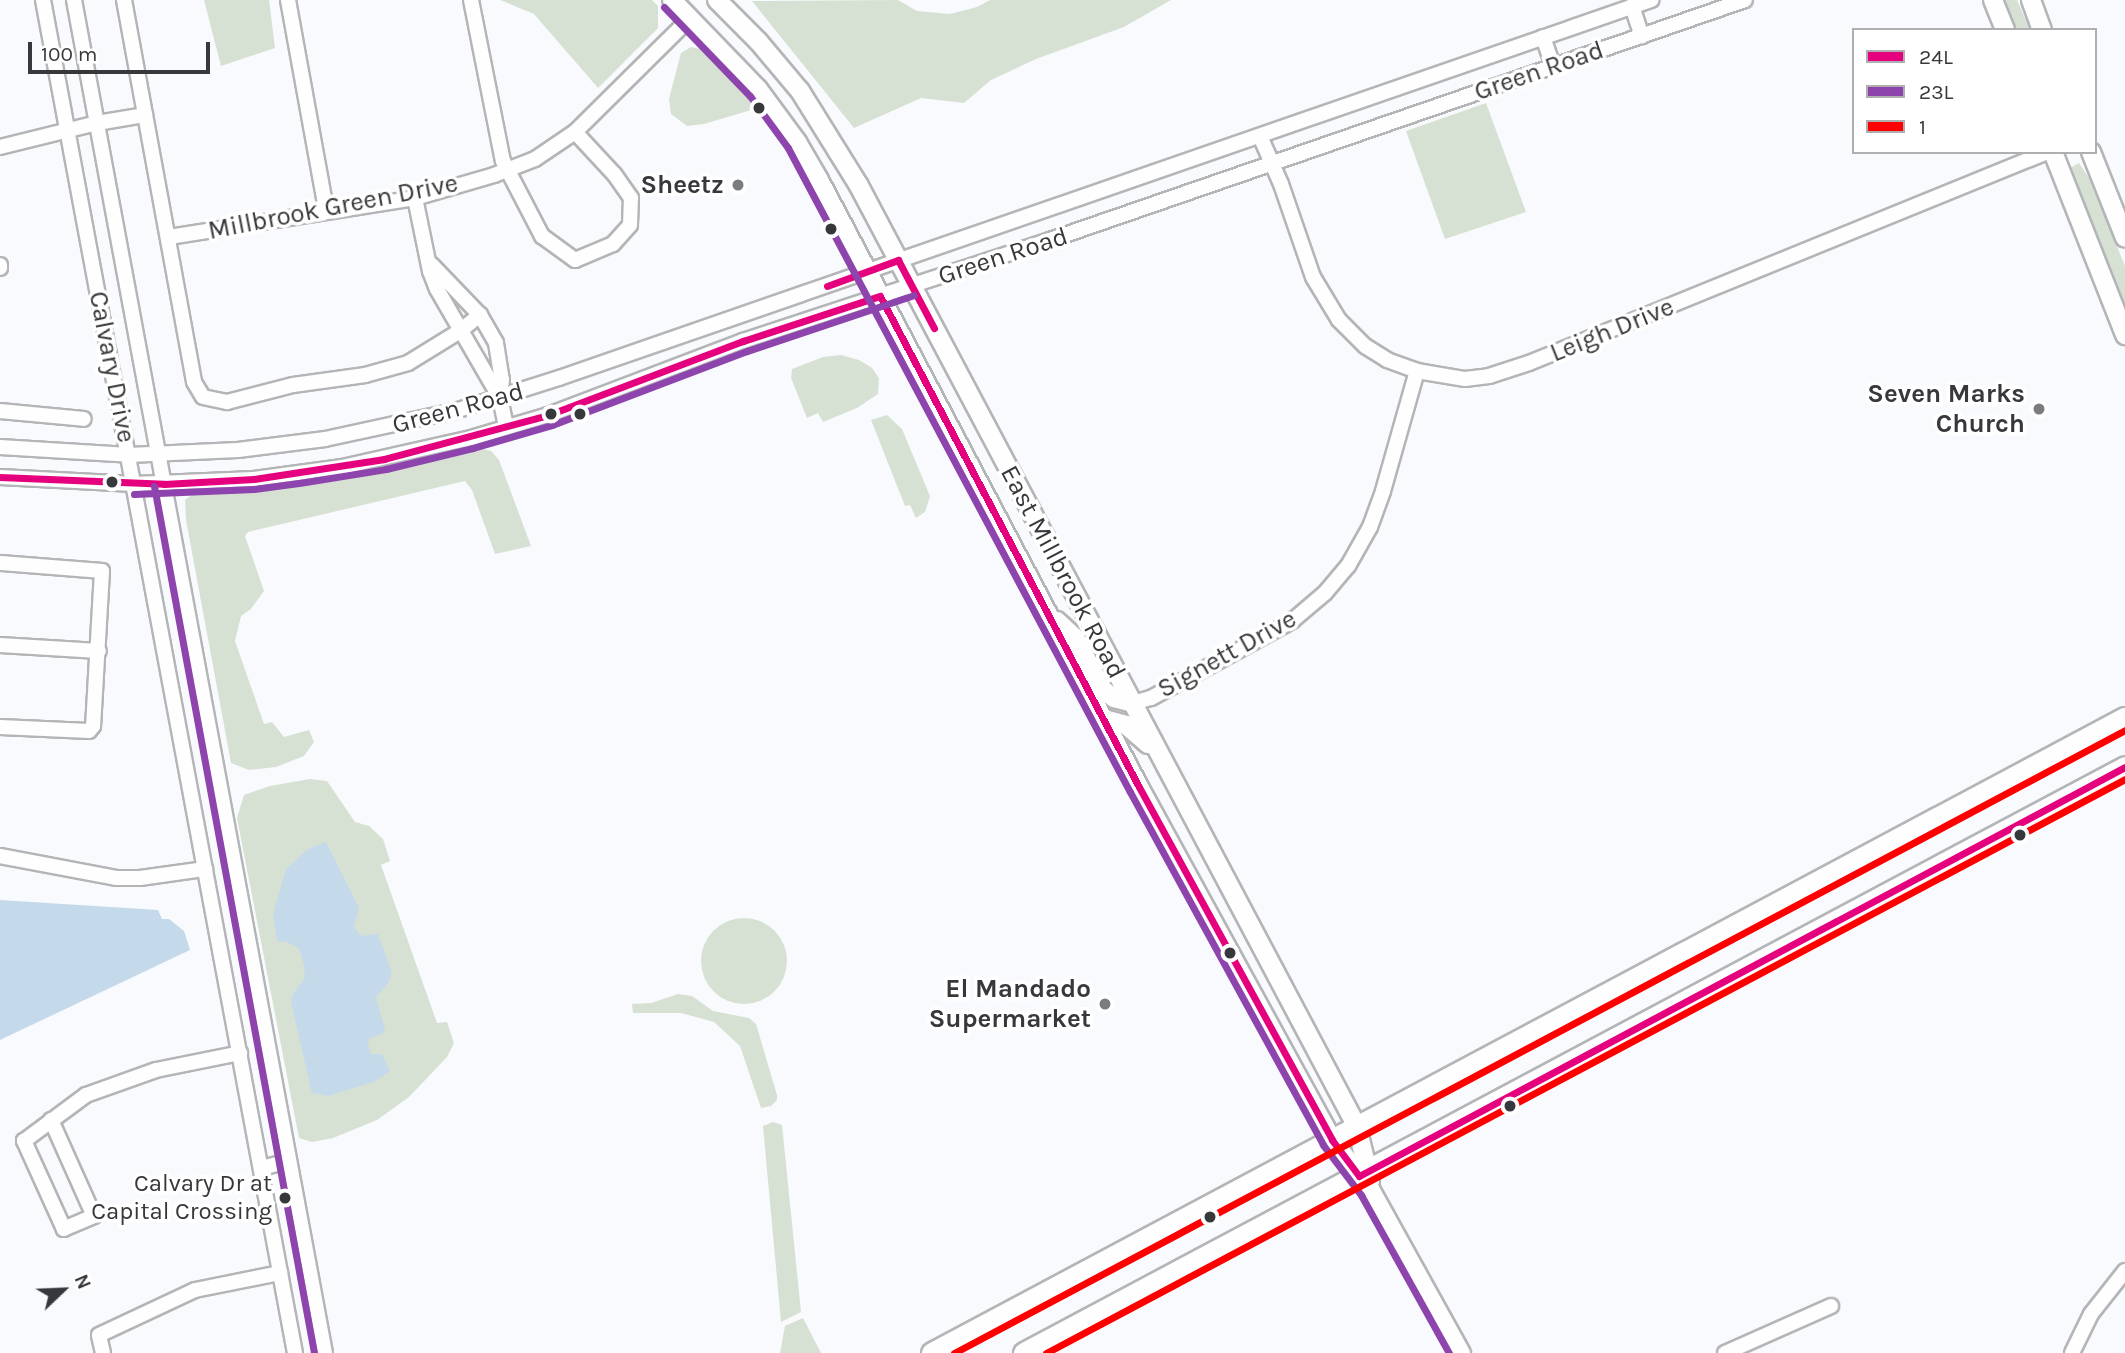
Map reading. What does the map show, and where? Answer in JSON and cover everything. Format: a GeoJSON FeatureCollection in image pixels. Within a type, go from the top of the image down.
{"type":"FeatureCollection","features":[{"type":"Feature","properties":{"kind":"highway"},"geometry":{"type":"LineString","coordinates":[[932,1353],[2125,718]]}},
{"type":"Feature","properties":{"kind":"highway"},"geometry":{"type":"LineString","coordinates":[[1024,1353],[1366,1178],[2125,767]]}},
{"type":"Feature","properties":{"kind":"main road","name":"East Millbrook Road"},"geometry":{"type":"LineString","coordinates":[[672,0],[743,72],[785,124],[819,180],[1042,606],[1332,1139],[1366,1178]]}},
{"type":"Feature","properties":{"kind":"main road","name":"East Millbrook Road"},"geometry":{"type":"LineString","coordinates":[[717,0],[758,41],[800,91],[837,147],[1357,1127],[1366,1178]]}},
{"type":"Feature","properties":{"kind":"main road"},"geometry":{"type":"LineString","coordinates":[[1993,0],[2004,28]]}},
{"type":"Feature","properties":{"kind":"main road"},"geometry":{"type":"LineString","coordinates":[[2031,0],[2041,28]]}},
{"type":"Feature","properties":{"kind":"main road"},"geometry":{"type":"LineString","coordinates":[[2054,154],[2125,335]]}},
{"type":"Feature","properties":{"kind":"main road"},"geometry":{"type":"LineString","coordinates":[[2092,154],[2125,238]]}},
{"type":"Feature","properties":{"kind":"main road"},"geometry":{"type":"LineString","coordinates":[[1042,606],[1075,638],[1103,691],[1114,698],[1133,703]]}},
{"type":"Feature","properties":{"kind":"main road"},"geometry":{"type":"LineString","coordinates":[[1104,719],[1132,729],[1161,756]]}},
{"type":"Feature","properties":{"kind":"main road"},"geometry":{"type":"LineString","coordinates":[[1366,1178],[1461,1353]]}},
{"type":"Feature","properties":{"kind":"street","name":"Calvary Drive"},"geometry":{"type":"LineString","coordinates":[[43,0],[61,132],[129,455],[295,1353]]}},
{"type":"Feature","properties":{"kind":"street","name":"Calvary Drive"},"geometry":{"type":"LineString","coordinates":[[74,0],[325,1353]]}},
{"type":"Feature","properties":{"kind":"street"},"geometry":{"type":"LineString","coordinates":[[124,0],[194,382],[203,397],[226,402],[293,385],[365,375],[408,363],[460,331],[480,315]]}},
{"type":"Feature","properties":{"kind":"street"},"geometry":{"type":"LineString","coordinates":[[288,0],[326,210]]}},
{"type":"Feature","properties":{"kind":"street"},"geometry":{"type":"LineString","coordinates":[[471,0],[495,133],[507,170],[542,236],[575,260],[613,244],[630,225],[631,198],[614,174],[575,132]]}},
{"type":"Feature","properties":{"kind":"street","name":"Green Road"},"geometry":{"type":"LineString","coordinates":[[0,447],[129,455],[238,450],[326,439],[412,422],[500,398],[1651,0]]}},
{"type":"Feature","properties":{"kind":"street","name":"Green Road"},"geometry":{"type":"LineString","coordinates":[[0,477],[134,484],[254,479],[342,467],[428,449],[506,428],[743,341],[1272,164],[1745,0]]}},
{"type":"Feature","properties":{"kind":"street"},"geometry":{"type":"LineString","coordinates":[[1632,6],[1642,36]]}},
{"type":"Feature","properties":{"kind":"street","name":"Millbrook Green Drive"},"geometry":{"type":"LineString","coordinates":[[169,237],[415,198],[536,159],[575,132],[690,18]]}},
{"type":"Feature","properties":{"kind":"street"},"geometry":{"type":"LineString","coordinates":[[1543,37],[1553,66]]}},
{"type":"Feature","properties":{"kind":"street"},"geometry":{"type":"LineString","coordinates":[[0,147],[96,123],[145,115]]}},
{"type":"Feature","properties":{"kind":"street","name":"Leigh Drive"},"geometry":{"type":"LineString","coordinates":[[1260,136],[1312,277],[1333,312],[1365,346],[1387,360],[1416,371],[1465,379],[1489,376],[1529,363],[2043,154]]}},
{"type":"Feature","properties":{"kind":"street"},"geometry":{"type":"LineString","coordinates":[[415,198],[427,258],[437,289],[500,398]]}},
{"type":"Feature","properties":{"kind":"street"},"geometry":{"type":"LineString","coordinates":[[427,258],[480,315],[496,342],[502,379],[500,398],[506,428]]}},
{"type":"Feature","properties":{"kind":"street"},"geometry":{"type":"LineString","coordinates":[[735,317],[743,341]]}},
{"type":"Feature","properties":{"kind":"street","name":"Signett Drive"},"geometry":{"type":"LineString","coordinates":[[1133,703],[1151,698],[1292,621],[1325,593],[1349,566],[1370,527],[1383,491],[1416,371]]}},
{"type":"Feature","properties":{"kind":"street"},"geometry":{"type":"LineString","coordinates":[[0,411],[84,419]]}},
{"type":"Feature","properties":{"kind":"street"},"geometry":{"type":"LineString","coordinates":[[0,563],[103,571],[93,726],[89,731],[0,727]]}},
{"type":"Feature","properties":{"kind":"street"},"geometry":{"type":"LineString","coordinates":[[0,645],[99,651]]}},
{"type":"Feature","properties":{"kind":"street"},"geometry":{"type":"LineString","coordinates":[[0,856],[116,878],[140,878],[205,869]]}},
{"type":"Feature","properties":{"kind":"street"},"geometry":{"type":"LineString","coordinates":[[51,1121],[94,1216],[64,1229],[24,1141],[86,1095],[156,1070],[240,1053]]}},
{"type":"Feature","properties":{"kind":"street"},"geometry":{"type":"LineString","coordinates":[[261,1168],[289,1161]]}},
{"type":"Feature","properties":{"kind":"street"},"geometry":{"type":"LineString","coordinates":[[2072,1353],[2091,1314],[2125,1271]]}},
{"type":"Feature","properties":{"kind":"street"},"geometry":{"type":"LineString","coordinates":[[103,1353],[99,1335],[195,1290],[280,1273]]}},
{"type":"Feature","properties":{"kind":"street"},"geometry":{"type":"LineString","coordinates":[[1724,1353],[1831,1306]]}},
{"type":"Feature","properties":{"kind":"shaded area"},"geometry":{"type":"Polygon","coordinates":[[[204,0],[269,0],[275,48],[221,66],[204,0]]]}},
{"type":"Feature","properties":{"kind":"shaded area"},"geometry":{"type":"Polygon","coordinates":[[[500,0],[652,0],[658,6],[658,28],[598,88],[534,14],[500,0]]]}},
{"type":"Feature","properties":{"kind":"shaded area"},"geometry":{"type":"Polygon","coordinates":[[[898,0],[917,11],[950,14],[977,7],[990,0],[1171,0],[1124,27],[1036,59],[991,80],[964,103],[921,98],[854,128],[752,1],[898,0]]]}},
{"type":"Feature","properties":{"kind":"shaded area"},"geometry":{"type":"Polygon","coordinates":[[[2003,0],[2017,0],[2029,28],[2014,28],[2003,0]]]}},
{"type":"Feature","properties":{"kind":"shaded area"},"geometry":{"type":"Polygon","coordinates":[[[691,47],[706,50],[758,108],[704,124],[687,126],[671,114],[669,99],[681,53],[691,47]]]}},
{"type":"Feature","properties":{"kind":"shaded area"},"geometry":{"type":"Polygon","coordinates":[[[1486,103],[1526,212],[1445,239],[1406,131],[1486,103]]]}},
{"type":"Feature","properties":{"kind":"shaded area"},"geometry":{"type":"Polygon","coordinates":[[[2079,163],[2089,178],[2125,266],[2125,308],[2070,168],[2079,163]]]}},
{"type":"Feature","properties":{"kind":"shaded area"},"geometry":{"type":"Polygon","coordinates":[[[841,355],[859,360],[872,368],[879,378],[878,394],[857,408],[823,422],[818,413],[807,418],[791,378],[792,369],[823,357],[841,355]]]}},
{"type":"Feature","properties":{"kind":"shaded area"},"geometry":{"type":"Polygon","coordinates":[[[887,415],[902,429],[930,496],[925,512],[916,518],[910,505],[905,506],[871,420],[887,415]]]}},
{"type":"Feature","properties":{"kind":"shaded area"},"geometry":{"type":"Polygon","coordinates":[[[483,449],[491,451],[499,460],[531,546],[495,554],[472,490],[465,481],[248,532],[245,536],[264,591],[251,609],[241,616],[235,641],[264,724],[272,722],[284,737],[309,730],[314,742],[304,756],[276,767],[249,770],[231,763],[186,520],[185,500],[193,494],[346,479],[483,449]]]}},
{"type":"Feature","properties":{"kind":"shaded area"},"geometry":{"type":"Polygon","coordinates":[[[310,779],[327,781],[355,822],[369,826],[383,839],[390,861],[381,865],[437,1023],[447,1022],[454,1043],[447,1057],[409,1097],[377,1120],[333,1138],[312,1142],[299,1138],[237,818],[244,795],[270,786],[310,779]]]}},
{"type":"Feature","properties":{"kind":"shaded area"},"geometry":{"type":"Polygon","coordinates":[[[744,918],[761,921],[775,930],[784,944],[787,961],[784,978],[775,992],[761,1001],[744,1004],[727,1001],[713,992],[704,978],[701,961],[704,944],[713,930],[727,921],[744,918]]]}},
{"type":"Feature","properties":{"kind":"shaded area"},"geometry":{"type":"Polygon","coordinates":[[[678,994],[692,996],[713,1011],[749,1018],[756,1024],[777,1095],[777,1100],[771,1106],[761,1108],[740,1046],[714,1022],[681,1013],[633,1013],[632,1004],[651,1003],[678,994]]]}},
{"type":"Feature","properties":{"kind":"shaded area"},"geometry":{"type":"Polygon","coordinates":[[[773,1122],[782,1125],[801,1312],[781,1322],[763,1126],[773,1122]]]}},
{"type":"Feature","properties":{"kind":"shaded area"},"geometry":{"type":"Polygon","coordinates":[[[803,1318],[821,1353],[780,1353],[785,1326],[803,1318]]]}},
{"type":"Feature","properties":{"kind":"water"},"geometry":{"type":"Polygon","coordinates":[[[326,842],[359,908],[354,927],[361,936],[378,934],[392,973],[389,982],[376,997],[385,1029],[383,1033],[369,1039],[368,1046],[371,1054],[382,1054],[390,1071],[376,1081],[328,1096],[312,1093],[291,1002],[293,994],[305,978],[299,948],[277,941],[273,914],[286,869],[308,849],[326,842]]]}},
{"type":"Feature","properties":{"kind":"water"},"geometry":{"type":"Polygon","coordinates":[[[0,900],[158,910],[162,919],[169,919],[184,931],[190,950],[0,1040],[0,900]]]}},
{"type":"Feature","properties":{"kind":"transit line","name":"23L"},"geometry":{"type":"LineString","coordinates":[[664,7],[750,96],[788,148],[1130,792],[1323,1145],[1361,1195],[1449,1353]]}},
{"type":"Feature","properties":{"kind":"transit line","name":"24L"},"geometry":{"type":"LineString","coordinates":[[827,286],[898,260],[934,328]]}},
{"type":"Feature","properties":{"kind":"transit line","name":"23L"},"geometry":{"type":"LineString","coordinates":[[134,494],[254,489],[299,483],[386,469],[473,448],[552,425],[747,351],[914,295]]}},
{"type":"Feature","properties":{"kind":"transit line","name":"24L"},"geometry":{"type":"LineString","coordinates":[[0,477],[164,484],[254,479],[384,459],[548,415],[743,341],[880,296],[1139,787],[1332,1140],[1359,1176],[2125,767]]}},
{"type":"Feature","properties":{"kind":"transit line","name":"23L"},"geometry":{"type":"LineString","coordinates":[[154,486],[314,1353]]}},
{"type":"Feature","properties":{"kind":"transit line","name":"1"},"geometry":{"type":"LineString","coordinates":[[954,1353],[2125,730]]}},
{"type":"Feature","properties":{"kind":"transit line","name":"1"},"geometry":{"type":"LineString","coordinates":[[1046,1353],[2125,779]]}},
{"type":"Feature","properties":{"kind":"place","name":"Sheetz"},"geometry":{"type":"Point","coordinates":[738,185]}},
{"type":"Feature","properties":{"kind":"place","name":"Seven Marks Church"},"geometry":{"type":"Point","coordinates":[2039,409]}},
{"type":"Feature","properties":{"kind":"place","name":"El Mandado Supermarket"},"geometry":{"type":"Point","coordinates":[1105,1004]}},
{"type":"Feature","properties":{"kind":"place","name":"Calvary Dr at Capital Crossing"},"geometry":{"type":"Point","coordinates":[285,1198]}}]}
